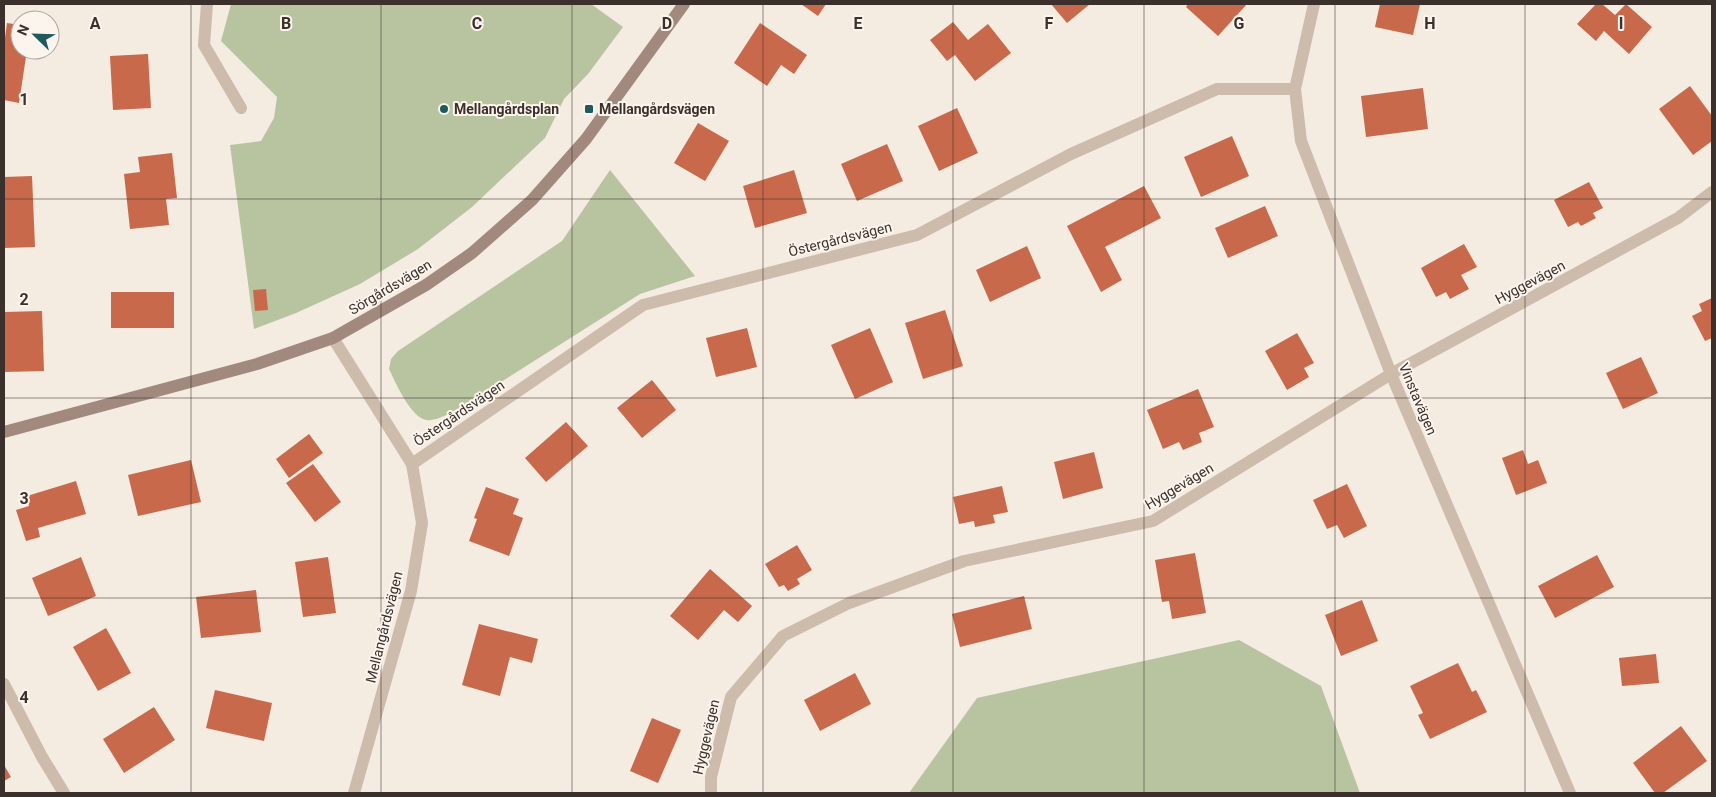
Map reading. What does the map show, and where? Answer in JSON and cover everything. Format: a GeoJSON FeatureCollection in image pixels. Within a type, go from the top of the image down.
{"type":"FeatureCollection","features":[{"type":"Feature","properties":{"kind":"street"},"geometry":{"type":"LineString","coordinates":[[208,4],[204,45],[241,108]]}},
{"type":"Feature","properties":{"kind":"street","name":"Sörgårdsvägen"},"geometry":{"type":"LineString","coordinates":[[4,432],[222,374],[333,338],[426,285],[472,252],[532,200],[586,139],[684,4]]}},
{"type":"Feature","properties":{"kind":"street","name":"Vinstavägen"},"geometry":{"type":"LineString","coordinates":[[1314,4],[1295,89],[1301,141],[1391,374],[1570,793]]}},
{"type":"Feature","properties":{"kind":"street","name":"Östergårdsvägen"},"geometry":{"type":"LineString","coordinates":[[412,464],[643,305],[917,235],[1071,154],[1217,89],[1295,89]]}},
{"type":"Feature","properties":{"kind":"street","name":"Hyggevägen"},"geometry":{"type":"LineString","coordinates":[[711,793],[711,777],[731,697],[783,636],[849,603],[964,561],[1153,521],[1391,374],[1678,218],[1712,192]]}},
{"type":"Feature","properties":{"kind":"street","name":"Mellangårdsvägen"},"geometry":{"type":"LineString","coordinates":[[333,338],[412,464],[422,523],[411,591],[354,793]]}},
{"type":"Feature","properties":{"kind":"street"},"geometry":{"type":"LineString","coordinates":[[4,684],[64,793]]}},
{"type":"Feature","properties":{"kind":"green space"},"geometry":{"type":"Polygon","coordinates":[[[231,4],[591,4],[623,27],[588,74],[564,99],[545,138],[472,207],[418,249],[360,284],[296,313],[254,329],[230,145],[261,141],[274,118],[277,97],[221,41],[231,4]]]}},
{"type":"Feature","properties":{"kind":"green space"},"geometry":{"type":"Polygon","coordinates":[[[610,170],[695,276],[640,294],[460,408],[431,420],[424,420],[418,416],[406,401],[389,369],[391,359],[398,351],[562,241],[610,170]]]}},
{"type":"Feature","properties":{"kind":"green space"},"geometry":{"type":"Polygon","coordinates":[[[1239,640],[1321,686],[1360,793],[909,793],[977,698],[1239,640]]]}},
{"type":"Feature","properties":{"kind":"building"},"geometry":{"type":"Polygon","coordinates":[[[801,4],[826,4],[818,16],[801,4]]]}},
{"type":"Feature","properties":{"kind":"building"},"geometry":{"type":"Polygon","coordinates":[[[1051,4],[1090,4],[1067,23],[1051,4]]]}},
{"type":"Feature","properties":{"kind":"building"},"geometry":{"type":"Polygon","coordinates":[[[1188,4],[1247,4],[1218,36],[1186,7],[1188,4]]]}},
{"type":"Feature","properties":{"kind":"building"},"geometry":{"type":"Polygon","coordinates":[[[1380,4],[1420,4],[1413,35],[1375,27],[1380,4]]]}},
{"type":"Feature","properties":{"kind":"building"},"geometry":{"type":"Polygon","coordinates":[[[1596,4],[1602,4],[1615,15],[1626,4],[1652,27],[1629,54],[1604,31],[1596,41],[1577,24],[1596,4]]]}},
{"type":"Feature","properties":{"kind":"building"},"geometry":{"type":"Polygon","coordinates":[[[953,22],[968,40],[988,24],[1011,53],[975,81],[955,55],[947,61],[930,40],[953,22]]]}},
{"type":"Feature","properties":{"kind":"building"},"geometry":{"type":"Polygon","coordinates":[[[7,23],[10,23],[10,60],[25,60],[19,103],[4,100],[4,45],[7,23]]]}},
{"type":"Feature","properties":{"kind":"building"},"geometry":{"type":"Polygon","coordinates":[[[760,23],[807,55],[794,74],[781,65],[767,86],[734,63],[760,23]]]}},
{"type":"Feature","properties":{"kind":"building"},"geometry":{"type":"Polygon","coordinates":[[[148,54],[151,108],[113,110],[110,56],[148,54]]]}},
{"type":"Feature","properties":{"kind":"building"},"geometry":{"type":"Polygon","coordinates":[[[1690,86],[1712,116],[1712,141],[1693,155],[1659,109],[1690,86]]]}},
{"type":"Feature","properties":{"kind":"building"},"geometry":{"type":"Polygon","coordinates":[[[1423,88],[1428,129],[1366,137],[1361,96],[1423,88]]]}},
{"type":"Feature","properties":{"kind":"building"},"geometry":{"type":"Polygon","coordinates":[[[957,108],[978,153],[939,171],[918,126],[957,108]]]}},
{"type":"Feature","properties":{"kind":"building"},"geometry":{"type":"Polygon","coordinates":[[[698,123],[729,141],[705,181],[674,163],[698,123]]]}},
{"type":"Feature","properties":{"kind":"building"},"geometry":{"type":"Polygon","coordinates":[[[1232,136],[1249,176],[1201,197],[1184,157],[1232,136]]]}},
{"type":"Feature","properties":{"kind":"building"},"geometry":{"type":"Polygon","coordinates":[[[887,144],[903,181],[857,201],[841,164],[887,144]]]}},
{"type":"Feature","properties":{"kind":"building"},"geometry":{"type":"Polygon","coordinates":[[[172,153],[177,198],[166,199],[169,225],[130,229],[124,174],[140,172],[138,157],[172,153]]]}},
{"type":"Feature","properties":{"kind":"building"},"geometry":{"type":"Polygon","coordinates":[[[794,170],[807,213],[755,228],[743,186],[794,170]]]}},
{"type":"Feature","properties":{"kind":"building"},"geometry":{"type":"Polygon","coordinates":[[[32,176],[35,247],[4,248],[4,177],[32,176]]]}},
{"type":"Feature","properties":{"kind":"building"},"geometry":{"type":"Polygon","coordinates":[[[1589,182],[1603,208],[1593,213],[1596,218],[1581,226],[1578,222],[1568,227],[1554,200],[1589,182]]]}},
{"type":"Feature","properties":{"kind":"building"},"geometry":{"type":"Polygon","coordinates":[[[1144,186],[1161,218],[1105,247],[1122,280],[1101,292],[1067,226],[1144,186]]]}},
{"type":"Feature","properties":{"kind":"building"},"geometry":{"type":"Polygon","coordinates":[[[1265,206],[1278,236],[1228,258],[1215,228],[1265,206]]]}},
{"type":"Feature","properties":{"kind":"building"},"geometry":{"type":"Polygon","coordinates":[[[1464,244],[1477,267],[1461,275],[1469,289],[1450,299],[1446,292],[1436,297],[1421,268],[1464,244]]]}},
{"type":"Feature","properties":{"kind":"building"},"geometry":{"type":"Polygon","coordinates":[[[1027,246],[1041,278],[990,302],[976,270],[1027,246]]]}},
{"type":"Feature","properties":{"kind":"building"},"geometry":{"type":"Polygon","coordinates":[[[266,289],[268,310],[255,311],[253,290],[266,289]]]}},
{"type":"Feature","properties":{"kind":"building"},"geometry":{"type":"Polygon","coordinates":[[[111,292],[174,292],[174,328],[111,328],[111,292]]]}},
{"type":"Feature","properties":{"kind":"building"},"geometry":{"type":"Polygon","coordinates":[[[1712,298],[1712,338],[1705,341],[1692,316],[1702,311],[1699,304],[1712,298]]]}},
{"type":"Feature","properties":{"kind":"building"},"geometry":{"type":"Polygon","coordinates":[[[945,310],[963,366],[923,379],[905,323],[945,310]]]}},
{"type":"Feature","properties":{"kind":"building"},"geometry":{"type":"Polygon","coordinates":[[[42,311],[44,371],[4,372],[4,312],[42,311]]]}},
{"type":"Feature","properties":{"kind":"building"},"geometry":{"type":"Polygon","coordinates":[[[747,328],[757,367],[716,377],[706,338],[747,328]]]}},
{"type":"Feature","properties":{"kind":"building"},"geometry":{"type":"Polygon","coordinates":[[[870,328],[893,382],[855,399],[831,345],[870,328]]]}},
{"type":"Feature","properties":{"kind":"building"},"geometry":{"type":"Polygon","coordinates":[[[1297,333],[1314,363],[1304,368],[1309,377],[1287,390],[1265,351],[1297,333]]]}},
{"type":"Feature","properties":{"kind":"building"},"geometry":{"type":"Polygon","coordinates":[[[1641,357],[1658,393],[1623,409],[1606,373],[1641,357]]]}},
{"type":"Feature","properties":{"kind":"building"},"geometry":{"type":"Polygon","coordinates":[[[652,380],[676,410],[642,438],[617,408],[652,380]]]}},
{"type":"Feature","properties":{"kind":"building"},"geometry":{"type":"Polygon","coordinates":[[[1198,389],[1214,427],[1199,433],[1202,442],[1183,450],[1179,442],[1163,449],[1147,410],[1198,389]]]}},
{"type":"Feature","properties":{"kind":"building"},"geometry":{"type":"Polygon","coordinates":[[[566,422],[588,446],[546,482],[525,458],[566,422]]]}},
{"type":"Feature","properties":{"kind":"building"},"geometry":{"type":"Polygon","coordinates":[[[309,434],[323,453],[289,478],[276,459],[309,434]]]}},
{"type":"Feature","properties":{"kind":"building"},"geometry":{"type":"Polygon","coordinates":[[[1523,450],[1528,464],[1538,460],[1547,483],[1516,495],[1502,458],[1523,450]]]}},
{"type":"Feature","properties":{"kind":"building"},"geometry":{"type":"Polygon","coordinates":[[[1094,452],[1103,488],[1063,499],[1054,462],[1094,452]]]}},
{"type":"Feature","properties":{"kind":"building"},"geometry":{"type":"Polygon","coordinates":[[[191,460],[201,502],[138,516],[128,475],[191,460]]]}},
{"type":"Feature","properties":{"kind":"building"},"geometry":{"type":"Polygon","coordinates":[[[313,464],[341,502],[315,522],[286,483],[313,464]]]}},
{"type":"Feature","properties":{"kind":"building"},"geometry":{"type":"Polygon","coordinates":[[[76,481],[86,514],[38,528],[40,537],[26,541],[16,510],[29,506],[27,496],[76,481]]]}},
{"type":"Feature","properties":{"kind":"building"},"geometry":{"type":"Polygon","coordinates":[[[1347,484],[1367,526],[1344,538],[1337,525],[1327,529],[1313,500],[1347,484]]]}},
{"type":"Feature","properties":{"kind":"building"},"geometry":{"type":"Polygon","coordinates":[[[1002,486],[1008,512],[993,515],[995,523],[975,527],[974,521],[959,524],[953,497],[1002,486]]]}},
{"type":"Feature","properties":{"kind":"building"},"geometry":{"type":"Polygon","coordinates":[[[486,487],[519,499],[513,514],[523,518],[509,556],[469,541],[477,519],[474,518],[486,487]]]}},
{"type":"Feature","properties":{"kind":"building"},"geometry":{"type":"Polygon","coordinates":[[[797,545],[812,570],[797,579],[800,584],[788,591],[784,585],[779,587],[765,564],[797,545]]]}},
{"type":"Feature","properties":{"kind":"building"},"geometry":{"type":"Polygon","coordinates":[[[1195,553],[1206,613],[1172,619],[1169,601],[1162,602],[1155,560],[1195,553]]]}},
{"type":"Feature","properties":{"kind":"building"},"geometry":{"type":"Polygon","coordinates":[[[1597,555],[1614,587],[1555,618],[1538,586],[1597,555]]]}},
{"type":"Feature","properties":{"kind":"building"},"geometry":{"type":"Polygon","coordinates":[[[81,557],[96,596],[48,616],[32,578],[81,557]]]}},
{"type":"Feature","properties":{"kind":"building"},"geometry":{"type":"Polygon","coordinates":[[[328,557],[336,613],[303,617],[295,562],[328,557]]]}},
{"type":"Feature","properties":{"kind":"building"},"geometry":{"type":"Polygon","coordinates":[[[710,569],[752,606],[738,622],[724,610],[698,640],[670,616],[710,569]]]}},
{"type":"Feature","properties":{"kind":"building"},"geometry":{"type":"Polygon","coordinates":[[[256,590],[261,632],[201,638],[196,597],[256,590]]]}},
{"type":"Feature","properties":{"kind":"building"},"geometry":{"type":"Polygon","coordinates":[[[1024,596],[1032,629],[960,647],[952,614],[1024,596]]]}},
{"type":"Feature","properties":{"kind":"building"},"geometry":{"type":"Polygon","coordinates":[[[1362,600],[1378,641],[1341,656],[1325,615],[1362,600]]]}},
{"type":"Feature","properties":{"kind":"building"},"geometry":{"type":"Polygon","coordinates":[[[479,624],[538,639],[532,663],[510,657],[500,696],[462,685],[479,624]]]}},
{"type":"Feature","properties":{"kind":"building"},"geometry":{"type":"Polygon","coordinates":[[[106,628],[131,673],[98,691],[73,647],[106,628]]]}},
{"type":"Feature","properties":{"kind":"building"},"geometry":{"type":"Polygon","coordinates":[[[1656,654],[1659,683],[1622,686],[1619,658],[1656,654]]]}},
{"type":"Feature","properties":{"kind":"building"},"geometry":{"type":"Polygon","coordinates":[[[1458,663],[1472,692],[1476,690],[1487,712],[1430,739],[1418,715],[1423,713],[1410,686],[1458,663]]]}},
{"type":"Feature","properties":{"kind":"building"},"geometry":{"type":"Polygon","coordinates":[[[855,673],[871,704],[820,731],[804,700],[855,673]]]}},
{"type":"Feature","properties":{"kind":"building"},"geometry":{"type":"Polygon","coordinates":[[[215,690],[272,703],[264,741],[206,728],[215,690]]]}},
{"type":"Feature","properties":{"kind":"building"},"geometry":{"type":"Polygon","coordinates":[[[154,707],[175,740],[124,773],[103,739],[154,707]]]}},
{"type":"Feature","properties":{"kind":"building"},"geometry":{"type":"Polygon","coordinates":[[[652,718],[681,730],[658,783],[630,771],[652,718]]]}},
{"type":"Feature","properties":{"kind":"building"},"geometry":{"type":"Polygon","coordinates":[[[1681,726],[1707,761],[1663,793],[1655,793],[1633,763],[1681,726]]]}},
{"type":"Feature","properties":{"kind":"building"},"geometry":{"type":"Polygon","coordinates":[[[4,765],[11,777],[4,781],[4,765]]]}},
{"type":"Feature","properties":{"kind":"place","name":"Mellangårdsplan"},"geometry":{"type":"Point","coordinates":[444,109]}},
{"type":"Feature","properties":{"kind":"place","name":"Mellangårdsvägen"},"geometry":{"type":"Point","coordinates":[589,109]}}]}
